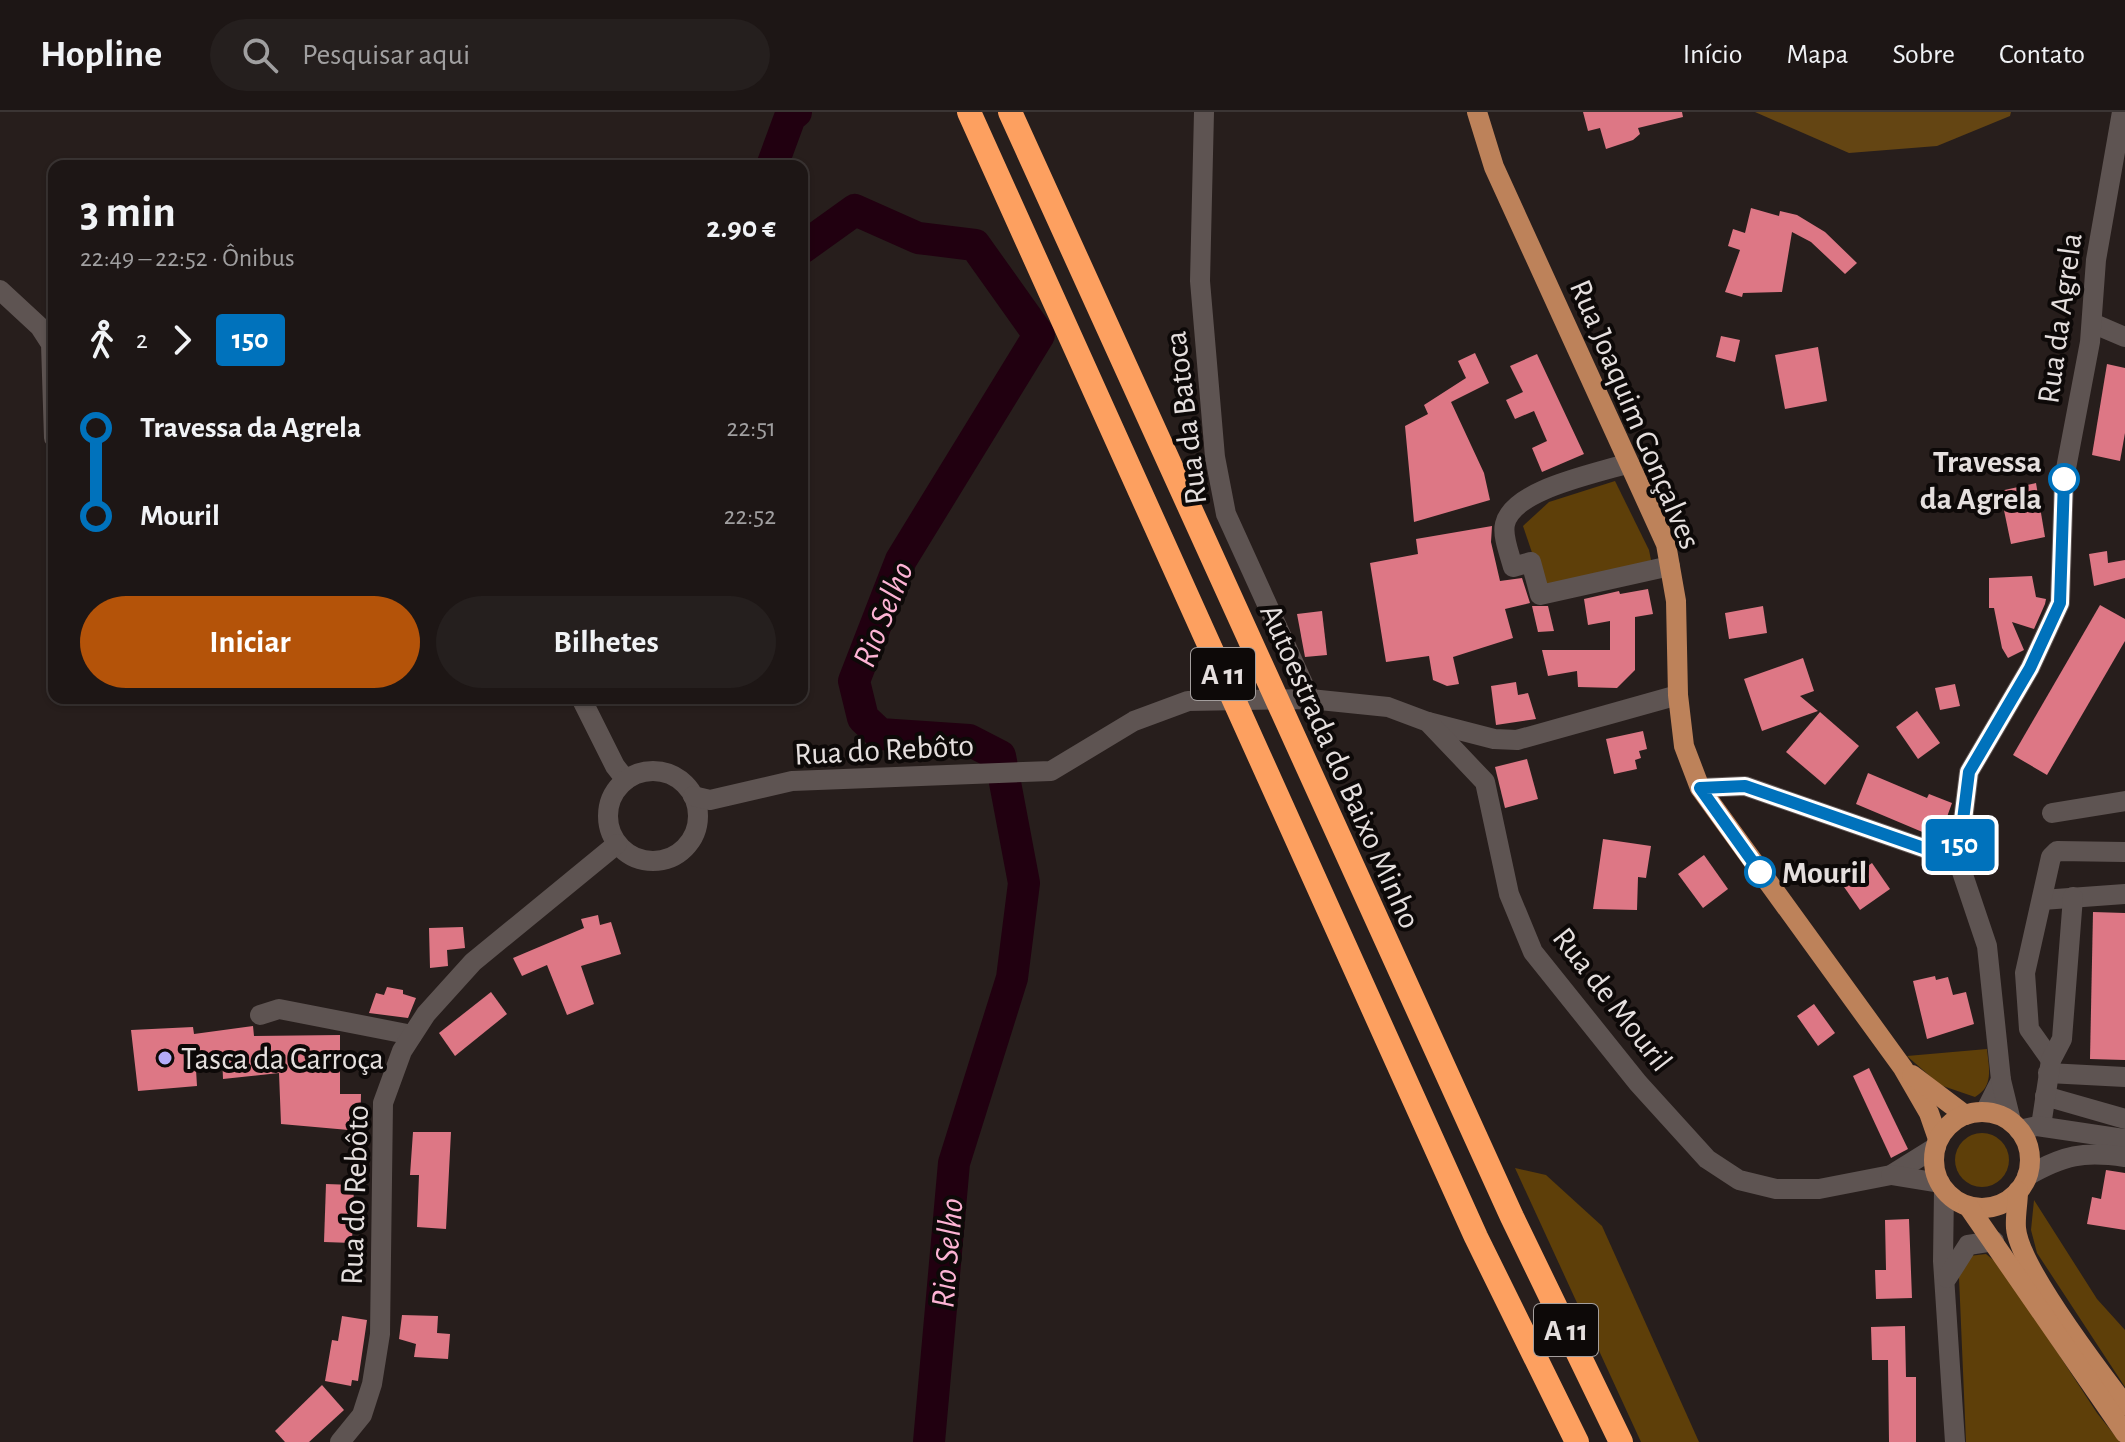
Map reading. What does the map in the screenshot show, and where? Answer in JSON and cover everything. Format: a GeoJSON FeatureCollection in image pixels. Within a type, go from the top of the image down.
{"type":"FeatureCollection","features":[{"type":"Feature","properties":{"kind":"highway","name":"A 11"},"geometry":{"type":"LineString","coordinates":[[969,112],[1476,1237],[1577,1442]]}},
{"type":"Feature","properties":{"kind":"highway","name":"Autoestrada do Baixo Minho"},"geometry":{"type":"LineString","coordinates":[[1010,112],[1512,1217],[1621,1442]]}},
{"type":"Feature","properties":{"kind":"main road","name":"Rua Joaquim Gonçalves"},"geometry":{"type":"LineString","coordinates":[[1477,112],[1494,167],[1666,544],[1676,601],[1678,695],[1684,746],[1700,788],[1903,1068]]}},
{"type":"Feature","properties":{"kind":"main road"},"geometry":{"type":"LineString","coordinates":[[1903,1068],[1975,1113],[2015,1126],[2029,1152],[2016,1229],[2026,1259],[2085,1352],[2125,1405]]}},
{"type":"Feature","properties":{"kind":"main road"},"geometry":{"type":"LineString","coordinates":[[1903,1068],[1929,1113],[1937,1143],[1934,1168],[1942,1186],[1968,1206],[1994,1241],[2074,1363],[2125,1433]]}},
{"type":"Feature","properties":{"kind":"main road"},"geometry":{"type":"LineString","coordinates":[[1937,1143],[1949,1124],[1975,1113]]}},
{"type":"Feature","properties":{"kind":"main road"},"geometry":{"type":"LineString","coordinates":[[1968,1206],[1993,1207],[2023,1183]]}},
{"type":"Feature","properties":{"kind":"street","name":"Rua da Batoca"},"geometry":{"type":"LineString","coordinates":[[1204,112],[1200,281],[1215,457],[1226,514],[1310,699]]}},
{"type":"Feature","properties":{"kind":"street","name":"Rua da Agrela"},"geometry":{"type":"LineString","coordinates":[[2015,1126],[2001,1080],[1987,946],[1958,860],[1969,772],[2030,668],[2060,603],[2064,479],[2092,323],[2096,260],[2122,112]]}},
{"type":"Feature","properties":{"kind":"street"},"geometry":{"type":"LineString","coordinates":[[0,290],[40,327],[48,339]]}},
{"type":"Feature","properties":{"kind":"street"},"geometry":{"type":"LineString","coordinates":[[2092,323],[2125,337]]}},
{"type":"Feature","properties":{"kind":"street"},"geometry":{"type":"LineString","coordinates":[[1629,463],[1529,495],[1511,508],[1503,527],[1513,567],[1531,562],[1540,595],[1670,566]]}},
{"type":"Feature","properties":{"kind":"street"},"geometry":{"type":"LineString","coordinates":[[1428,722],[1494,739],[1517,740],[1678,695]]}},
{"type":"Feature","properties":{"kind":"street","name":"Rua de Mouril"},"geometry":{"type":"LineString","coordinates":[[1033,774],[1067,763],[1158,710],[1188,701],[1310,699],[1388,707],[1428,722],[1485,782],[1509,894],[1533,952],[1638,1083],[1707,1159],[1739,1180],[1776,1189],[1819,1189],[1891,1175],[1942,1186]]}},
{"type":"Feature","properties":{"kind":"street"},"geometry":{"type":"LineString","coordinates":[[584,704],[615,766],[626,780]]}},
{"type":"Feature","properties":{"kind":"street"},"geometry":{"type":"LineString","coordinates":[[656,771],[684,783],[693,796],[698,822],[694,835],[677,855],[665,860],[638,860],[617,844],[610,832],[609,803],[626,780],[656,771]]}},
{"type":"Feature","properties":{"kind":"street","name":"Rua do Rebôto"},"geometry":{"type":"LineString","coordinates":[[693,796],[710,800],[792,781],[1033,774]]}},
{"type":"Feature","properties":{"kind":"street"},"geometry":{"type":"LineString","coordinates":[[1700,788],[1745,786],[1958,860]]}},
{"type":"Feature","properties":{"kind":"street"},"geometry":{"type":"LineString","coordinates":[[2052,813],[2125,801]]}},
{"type":"Feature","properties":{"kind":"street","name":"Rua do Rebôto"},"geometry":{"type":"LineString","coordinates":[[340,1442],[362,1415],[372,1384],[380,1334],[383,1103],[412,1035],[473,962],[617,844]]}},
{"type":"Feature","properties":{"kind":"street"},"geometry":{"type":"LineString","coordinates":[[2050,1066],[2029,1029],[2025,973],[2051,857],[2057,851],[2125,852]]}},
{"type":"Feature","properties":{"kind":"street"},"geometry":{"type":"LineString","coordinates":[[2042,900],[2125,894]]}},
{"type":"Feature","properties":{"kind":"street"},"geometry":{"type":"LineString","coordinates":[[2041,1126],[2050,1066],[2062,1039],[2073,897]]}},
{"type":"Feature","properties":{"kind":"street"},"geometry":{"type":"LineString","coordinates":[[260,1015],[279,1009],[412,1035]]}},
{"type":"Feature","properties":{"kind":"street"},"geometry":{"type":"LineString","coordinates":[[2050,1066],[2125,1077]]}},
{"type":"Feature","properties":{"kind":"street"},"geometry":{"type":"LineString","coordinates":[[1975,1113],[2001,1080]]}},
{"type":"Feature","properties":{"kind":"street"},"geometry":{"type":"LineString","coordinates":[[2045,1096],[2125,1139]]}},
{"type":"Feature","properties":{"kind":"street"},"geometry":{"type":"LineString","coordinates":[[2015,1126],[2097,1124],[2125,1119]]}},
{"type":"Feature","properties":{"kind":"street","name":"Rua de Mouril"},"geometry":{"type":"LineString","coordinates":[[1891,1175],[1937,1143]]}},
{"type":"Feature","properties":{"kind":"street"},"geometry":{"type":"LineString","coordinates":[[2023,1183],[2062,1157],[2104,1154],[2125,1157]]}},
{"type":"Feature","properties":{"kind":"street"},"geometry":{"type":"LineString","coordinates":[[1942,1186],[1941,1217],[1955,1442]]}},
{"type":"Feature","properties":{"kind":"street"},"geometry":{"type":"LineString","coordinates":[[1947,1278],[1968,1245],[1994,1241]]}},
{"type":"Feature","properties":{"kind":"shaded area"},"geometry":{"type":"Polygon","coordinates":[[[1755,112],[2011,112],[2010,116],[1937,146],[1849,153],[1755,112]]]}},
{"type":"Feature","properties":{"kind":"shaded area"},"geometry":{"type":"Polygon","coordinates":[[[1615,481],[1649,550],[1652,565],[1544,588],[1523,526],[1549,502],[1615,481]]]}},
{"type":"Feature","properties":{"kind":"shaded area"},"geometry":{"type":"Polygon","coordinates":[[[1987,1049],[1988,1082],[1975,1097],[1940,1085],[1907,1056],[1987,1049]]]}},
{"type":"Feature","properties":{"kind":"shaded area"},"geometry":{"type":"Polygon","coordinates":[[[1982,1133],[2001,1141],[2009,1160],[2001,1179],[1982,1187],[1963,1179],[1955,1160],[1963,1141],[1982,1133]]]}},
{"type":"Feature","properties":{"kind":"shaded area"},"geometry":{"type":"Polygon","coordinates":[[[1515,1168],[1546,1175],[1602,1226],[1699,1442],[1641,1442],[1515,1168]]]}},
{"type":"Feature","properties":{"kind":"shaded area"},"geometry":{"type":"Polygon","coordinates":[[[2034,1200],[2097,1299],[2125,1330],[2125,1387],[2037,1253],[2031,1230],[2034,1200]]]}},
{"type":"Feature","properties":{"kind":"shaded area"},"geometry":{"type":"Polygon","coordinates":[[[1986,1254],[2001,1266],[2097,1413],[2120,1442],[1966,1442],[1959,1277],[1969,1256],[1986,1254]]]}},
{"type":"Feature","properties":{"kind":"building"},"geometry":{"type":"Polygon","coordinates":[[[1583,112],[1682,112],[1683,117],[1638,128],[1640,134],[1633,140],[1606,149],[1600,128],[1588,131],[1583,112]]]}},
{"type":"Feature","properties":{"kind":"building"},"geometry":{"type":"Polygon","coordinates":[[[1751,208],[1779,216],[1780,211],[1797,215],[1825,232],[1857,263],[1845,274],[1811,242],[1792,232],[1782,292],[1743,293],[1742,297],[1725,292],[1740,250],[1728,246],[1733,229],[1745,233],[1751,208]]]}},
{"type":"Feature","properties":{"kind":"building"},"geometry":{"type":"Polygon","coordinates":[[[1721,336],[1740,340],[1735,362],[1716,357],[1721,336]]]}},
{"type":"Feature","properties":{"kind":"building"},"geometry":{"type":"Polygon","coordinates":[[[1818,347],[1827,401],[1785,409],[1775,355],[1818,347]]]}},
{"type":"Feature","properties":{"kind":"building"},"geometry":{"type":"Polygon","coordinates":[[[1475,353],[1489,383],[1451,402],[1484,473],[1490,500],[1414,522],[1405,426],[1428,414],[1424,405],[1466,378],[1458,361],[1475,353]]]}},
{"type":"Feature","properties":{"kind":"building"},"geometry":{"type":"Polygon","coordinates":[[[1537,354],[1584,454],[1542,472],[1532,448],[1547,441],[1534,411],[1515,419],[1506,400],[1523,392],[1510,366],[1537,354]]]}},
{"type":"Feature","properties":{"kind":"building"},"geometry":{"type":"Polygon","coordinates":[[[2107,364],[2125,368],[2125,433],[2120,461],[2092,455],[2107,364]]]}},
{"type":"Feature","properties":{"kind":"building"},"geometry":{"type":"Polygon","coordinates":[[[2036,483],[2045,537],[2011,544],[2000,491],[2036,483]]]}},
{"type":"Feature","properties":{"kind":"building"},"geometry":{"type":"Polygon","coordinates":[[[1492,526],[1491,542],[1500,581],[1522,578],[1530,603],[1505,609],[1513,638],[1453,657],[1459,684],[1447,686],[1433,680],[1429,656],[1386,662],[1370,563],[1418,554],[1416,539],[1492,526]]]}},
{"type":"Feature","properties":{"kind":"building"},"geometry":{"type":"Polygon","coordinates":[[[2107,551],[2108,563],[2125,560],[2125,578],[2094,586],[2089,554],[2107,551]]]}},
{"type":"Feature","properties":{"kind":"building"},"geometry":{"type":"Polygon","coordinates":[[[2032,576],[2036,597],[2046,599],[2045,604],[2034,629],[2012,622],[2024,650],[2008,658],[2002,648],[1994,608],[1989,608],[1989,578],[2032,576]]]}},
{"type":"Feature","properties":{"kind":"building"},"geometry":{"type":"Polygon","coordinates":[[[1648,589],[1653,614],[1635,617],[1635,670],[1617,688],[1578,687],[1577,671],[1548,676],[1542,650],[1610,650],[1610,621],[1588,625],[1584,599],[1619,591],[1620,594],[1648,589]]]}},
{"type":"Feature","properties":{"kind":"building"},"geometry":{"type":"Polygon","coordinates":[[[2100,605],[2125,619],[2125,641],[2047,775],[2013,755],[2100,605]]]}},
{"type":"Feature","properties":{"kind":"building"},"geometry":{"type":"Polygon","coordinates":[[[1532,606],[1548,606],[1554,631],[1538,632],[1532,606]]]}},
{"type":"Feature","properties":{"kind":"building"},"geometry":{"type":"Polygon","coordinates":[[[1763,606],[1767,633],[1729,639],[1725,613],[1763,606]]]}},
{"type":"Feature","properties":{"kind":"building"},"geometry":{"type":"Polygon","coordinates":[[[1322,611],[1327,655],[1305,657],[1297,614],[1322,611]]]}},
{"type":"Feature","properties":{"kind":"building"},"geometry":{"type":"Polygon","coordinates":[[[1803,658],[1814,691],[1800,696],[1818,711],[1762,731],[1744,679],[1803,658]]]}},
{"type":"Feature","properties":{"kind":"building"},"geometry":{"type":"Polygon","coordinates":[[[1516,682],[1518,695],[1528,693],[1536,719],[1496,725],[1491,686],[1516,682]]]}},
{"type":"Feature","properties":{"kind":"building"},"geometry":{"type":"Polygon","coordinates":[[[1955,684],[1960,706],[1940,710],[1935,688],[1955,684]]]}},
{"type":"Feature","properties":{"kind":"building"},"geometry":{"type":"Polygon","coordinates":[[[1917,711],[1940,743],[1918,759],[1896,727],[1917,711]]]}},
{"type":"Feature","properties":{"kind":"building"},"geometry":{"type":"Polygon","coordinates":[[[1820,712],[1859,746],[1825,785],[1786,752],[1820,712]]]}},
{"type":"Feature","properties":{"kind":"building"},"geometry":{"type":"Polygon","coordinates":[[[1643,731],[1647,749],[1639,751],[1641,758],[1635,760],[1637,769],[1614,774],[1606,739],[1643,731]]]}},
{"type":"Feature","properties":{"kind":"building"},"geometry":{"type":"Polygon","coordinates":[[[1527,759],[1538,799],[1505,808],[1495,767],[1527,759]]]}},
{"type":"Feature","properties":{"kind":"building"},"geometry":{"type":"Polygon","coordinates":[[[1868,773],[1927,798],[1929,794],[1952,803],[1939,839],[1856,804],[1868,773]]]}},
{"type":"Feature","properties":{"kind":"building"},"geometry":{"type":"Polygon","coordinates":[[[1603,839],[1651,846],[1646,878],[1638,877],[1637,910],[1593,909],[1603,839]]]}},
{"type":"Feature","properties":{"kind":"building"},"geometry":{"type":"Polygon","coordinates":[[[1704,855],[1728,889],[1703,908],[1678,874],[1704,855]]]}},
{"type":"Feature","properties":{"kind":"building"},"geometry":{"type":"Polygon","coordinates":[[[1872,863],[1890,889],[1860,910],[1842,884],[1872,863]]]}},
{"type":"Feature","properties":{"kind":"building"},"geometry":{"type":"Polygon","coordinates":[[[2093,912],[2125,913],[2125,1060],[2090,1059],[2093,912]]]}},
{"type":"Feature","properties":{"kind":"building"},"geometry":{"type":"Polygon","coordinates":[[[598,915],[600,925],[611,922],[621,954],[581,966],[594,1004],[567,1015],[547,965],[522,976],[513,958],[584,928],[581,919],[598,915]]]}},
{"type":"Feature","properties":{"kind":"building"},"geometry":{"type":"Polygon","coordinates":[[[463,927],[465,948],[447,950],[448,966],[430,968],[429,928],[463,927]]]}},
{"type":"Feature","properties":{"kind":"building"},"geometry":{"type":"Polygon","coordinates":[[[1935,976],[1936,980],[1948,977],[1953,995],[1966,992],[1974,1024],[1927,1039],[1913,981],[1935,976]]]}},
{"type":"Feature","properties":{"kind":"building"},"geometry":{"type":"Polygon","coordinates":[[[387,987],[403,990],[403,994],[416,998],[408,1018],[369,1013],[376,993],[384,995],[387,987]]]}},
{"type":"Feature","properties":{"kind":"building"},"geometry":{"type":"Polygon","coordinates":[[[491,992],[507,1014],[455,1056],[439,1033],[491,992]]]}},
{"type":"Feature","properties":{"kind":"building"},"geometry":{"type":"Polygon","coordinates":[[[1814,1004],[1835,1033],[1818,1046],[1797,1016],[1814,1004]]]}},
{"type":"Feature","properties":{"kind":"building"},"geometry":{"type":"Polygon","coordinates":[[[253,1026],[254,1036],[340,1035],[340,1094],[361,1094],[360,1131],[281,1124],[279,1073],[223,1079],[222,1054],[195,1053],[197,1086],[138,1091],[131,1030],[193,1027],[194,1034],[253,1026]]]}},
{"type":"Feature","properties":{"kind":"building"},"geometry":{"type":"Polygon","coordinates":[[[1869,1068],[1908,1149],[1891,1158],[1853,1076],[1869,1068]]]}},
{"type":"Feature","properties":{"kind":"building"},"geometry":{"type":"Polygon","coordinates":[[[413,1132],[451,1132],[446,1229],[417,1227],[419,1175],[410,1175],[413,1132]]]}},
{"type":"Feature","properties":{"kind":"building"},"geometry":{"type":"Polygon","coordinates":[[[2106,1170],[2125,1173],[2125,1230],[2087,1224],[2092,1197],[2101,1199],[2106,1170]]]}},
{"type":"Feature","properties":{"kind":"building"},"geometry":{"type":"Polygon","coordinates":[[[326,1184],[354,1185],[352,1243],[324,1242],[326,1184]]]}},
{"type":"Feature","properties":{"kind":"building"},"geometry":{"type":"Polygon","coordinates":[[[1909,1219],[1912,1298],[1876,1299],[1875,1270],[1886,1270],[1885,1220],[1909,1219]]]}},
{"type":"Feature","properties":{"kind":"building"},"geometry":{"type":"Polygon","coordinates":[[[402,1315],[438,1316],[437,1333],[450,1334],[448,1359],[414,1357],[416,1344],[399,1339],[402,1315]]]}},
{"type":"Feature","properties":{"kind":"building"},"geometry":{"type":"Polygon","coordinates":[[[342,1316],[367,1320],[358,1381],[352,1380],[351,1386],[325,1381],[332,1340],[338,1341],[342,1316]]]}},
{"type":"Feature","properties":{"kind":"building"},"geometry":{"type":"Polygon","coordinates":[[[1905,1326],[1906,1377],[1916,1377],[1916,1442],[1889,1442],[1888,1360],[1872,1360],[1871,1327],[1905,1326]]]}},
{"type":"Feature","properties":{"kind":"building"},"geometry":{"type":"Polygon","coordinates":[[[322,1385],[344,1410],[309,1442],[285,1442],[275,1431],[322,1385]]]}},
{"type":"Feature","properties":{"kind":"waterway","name":"Rio Selho"},"geometry":{"type":"LineString","coordinates":[[774,160],[790,117],[796,112]]}},
{"type":"Feature","properties":{"kind":"waterway","name":"Rio Selho"},"geometry":{"type":"LineString","coordinates":[[808,244],[855,210],[918,238],[975,245],[1039,335],[901,560],[854,681],[863,718],[880,734],[969,740],[1000,756],[1024,883],[1012,978],[954,1163],[929,1442]]}},
{"type":"Feature","properties":{"kind":"bus line","name":"150"},"geometry":{"type":"LineString","coordinates":[[1760,872],[1700,788],[1745,786],[1958,860],[1969,772],[2030,668],[2060,603],[2064,479]]}},
{"type":"Feature","properties":{"kind":"place","name":"Travessa da Agrela"},"geometry":{"type":"Point","coordinates":[2064,479]}},
{"type":"Feature","properties":{"kind":"place","name":"Mouril"},"geometry":{"type":"Point","coordinates":[1760,872]}},
{"type":"Feature","properties":{"kind":"place","name":"Tasca da Carroça"},"geometry":{"type":"Point","coordinates":[165,1058]}}]}
